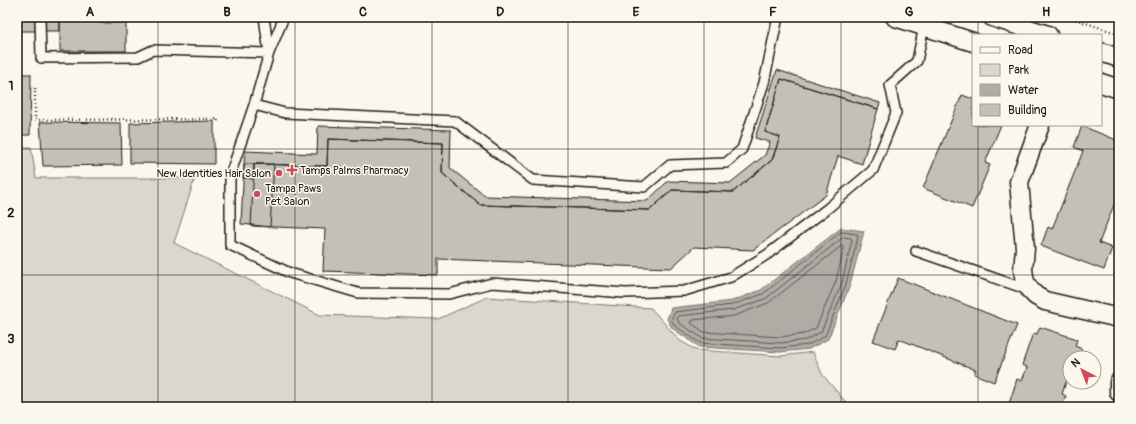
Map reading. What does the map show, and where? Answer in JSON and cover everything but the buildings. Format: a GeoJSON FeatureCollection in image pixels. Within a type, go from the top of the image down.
{"type":"FeatureCollection","features":[{"type":"Feature","properties":{"kind":"street"},"geometry":{"type":"LineString","coordinates":[[894,17],[972,42]]}},
{"type":"Feature","properties":{"kind":"street"},"geometry":{"type":"LineString","coordinates":[[992,17],[1045,34]]}},
{"type":"Feature","properties":{"kind":"street"},"geometry":{"type":"LineString","coordinates":[[1102,52],[1119,58]]}},
{"type":"Feature","properties":{"kind":"street"},"geometry":{"type":"LineString","coordinates":[[1102,83],[1119,88]]}},
{"type":"Feature","properties":{"kind":"street"},"geometry":{"type":"LineString","coordinates":[[1040,126],[1018,182],[1025,248],[1023,270],[1025,282],[1036,296],[1045,301],[1119,318]]}},
{"type":"Feature","properties":{"kind":"street"},"geometry":{"type":"LineString","coordinates":[[1119,382],[1119,392]]}},
{"type":"Feature","properties":{"kind":"lane"},"geometry":{"type":"LineString","coordinates":[[40,17],[41,58],[138,57],[153,50],[269,53]]}},
{"type":"Feature","properties":{"kind":"lane"},"geometry":{"type":"LineString","coordinates":[[264,17],[269,53]]}},
{"type":"Feature","properties":{"kind":"lane"},"geometry":{"type":"LineString","coordinates":[[284,17],[269,53],[254,105],[230,174],[230,245],[290,273],[358,293],[448,294],[492,284],[624,292],[684,291],[731,277],[768,254],[828,208],[873,170],[896,113],[890,85],[917,61],[924,26]]}},
{"type":"Feature","properties":{"kind":"lane"},"geometry":{"type":"LineString","coordinates":[[254,105],[285,113],[455,121],[533,180],[644,187],[670,165],[726,163],[742,149],[764,83],[778,17]]}},
{"type":"Feature","properties":{"kind":"lane"},"geometry":{"type":"LineString","coordinates":[[916,251],[1030,290]]}},
{"type":"Feature","properties":{"kind":"path"},"geometry":{"type":"LineString","coordinates":[[1068,17],[1119,34]]}},
{"type":"Feature","properties":{"kind":"path"},"geometry":{"type":"LineString","coordinates":[[35,88],[35,120],[218,119],[217,124]]}},
{"type":"Feature","properties":{"kind":"green space"},"geometry":{"type":"Polygon","coordinates":[[[17,147],[31,147],[36,178],[195,178],[174,243],[320,315],[438,319],[487,297],[651,308],[679,340],[696,350],[781,356],[813,352],[822,374],[850,407],[17,407],[17,147]]]}},
{"type":"Feature","properties":{"kind":"water"},"geometry":{"type":"Polygon","coordinates":[[[841,228],[864,231],[850,285],[828,339],[809,349],[780,352],[699,347],[672,328],[667,319],[671,308],[732,301],[761,290],[841,228]]]}},
{"type":"Feature","properties":{"kind":"place","name":"Tamps Palms Pharmacy"},"geometry":{"type":"Point","coordinates":[292,170]}},
{"type":"Feature","properties":{"kind":"place","name":"New Identities Hair Salon"},"geometry":{"type":"Point","coordinates":[279,173]}},
{"type":"Feature","properties":{"kind":"place","name":"Tampa Paws Pet Salon"},"geometry":{"type":"Point","coordinates":[257,194]}}]}
